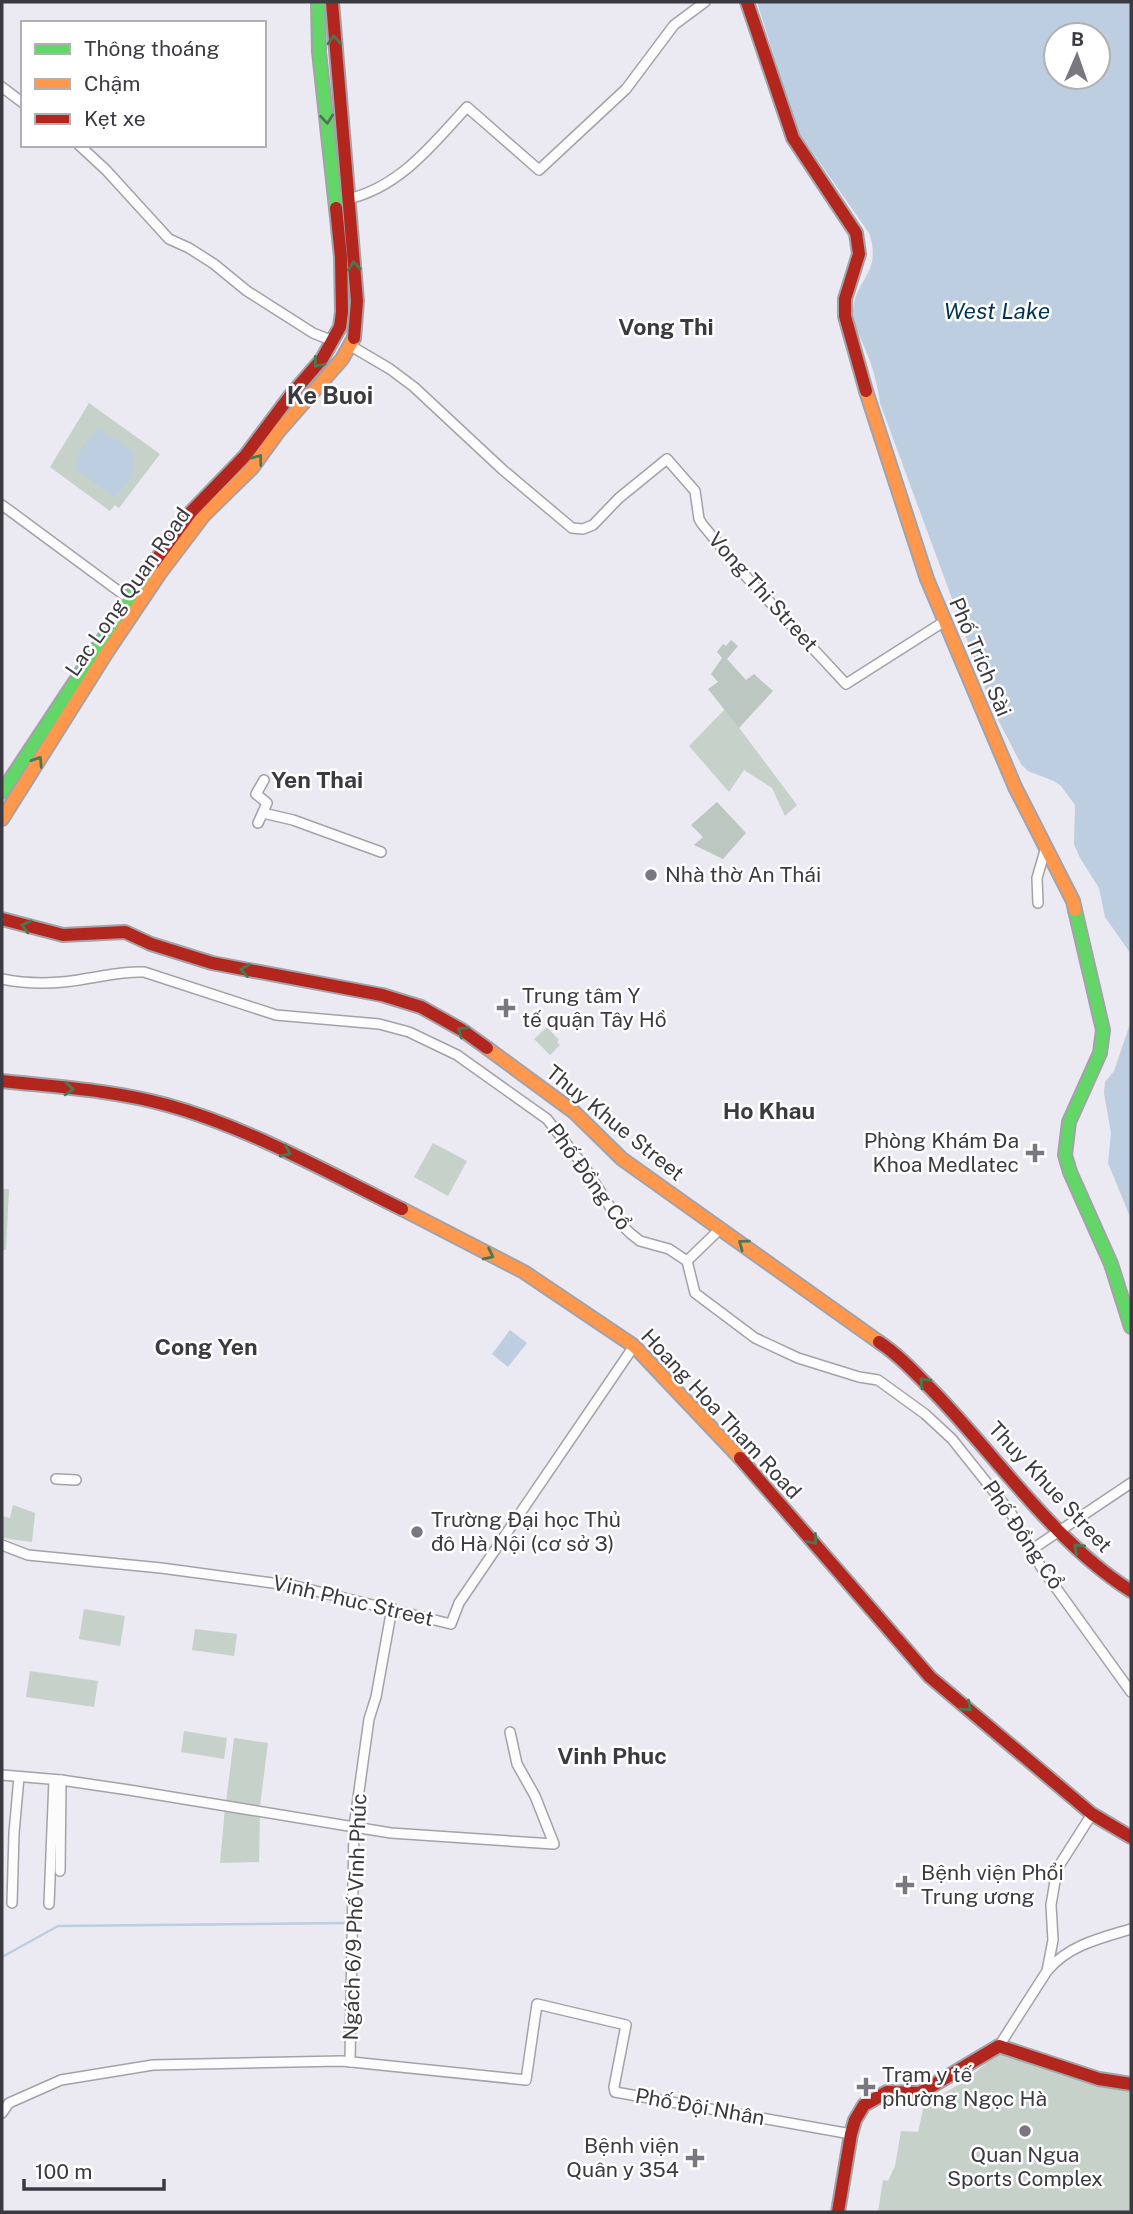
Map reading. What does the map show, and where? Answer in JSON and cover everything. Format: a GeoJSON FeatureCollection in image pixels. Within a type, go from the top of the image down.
{"type":"FeatureCollection","features":[{"type":"Feature","properties":{"kind":"main road","name":"Lac Long Quan Road"},"geometry":{"type":"LineString","coordinates":[[236,475],[245,456],[289,396],[322,359],[340,327],[341,257],[319,52],[318,2]]}},
{"type":"Feature","properties":{"kind":"main road","name":"Lac Long Quan Road"},"geometry":{"type":"LineString","coordinates":[[2,792],[102,649],[191,512],[236,475],[278,432],[327,378],[351,346],[357,328],[357,301],[332,2]]}},
{"type":"Feature","properties":{"kind":"main road","name":"Phố Trích Sài"},"geometry":{"type":"LineString","coordinates":[[747,2],[793,138],[856,233],[859,254],[844,306],[848,330],[922,566],[1014,787],[1073,901],[1102,1030],[1100,1053],[1066,1132],[1067,1164],[1111,1264],[1131,1327]]}},
{"type":"Feature","properties":{"kind":"main road"},"geometry":{"type":"LineString","coordinates":[[332,175],[346,172]]}},
{"type":"Feature","properties":{"kind":"main road","name":"Lac Long Quan Road"},"geometry":{"type":"LineString","coordinates":[[2,819],[102,649],[128,598],[155,569]]}},
{"type":"Feature","properties":{"kind":"main road","name":"Thuy Khue Street"},"geometry":{"type":"LineString","coordinates":[[2,919],[62,935],[125,932],[152,944],[212,963],[400,999],[440,1017],[519,1070],[574,1112],[622,1159],[898,1356],[963,1422],[1058,1530],[1112,1579],[1131,1591]]}},
{"type":"Feature","properties":{"kind":"main road","name":"Hoang Hoa Tham Road"},"geometry":{"type":"LineString","coordinates":[[2,1081],[135,1097],[169,1105],[226,1126],[296,1157],[524,1272],[634,1346],[681,1398],[732,1447],[922,1668],[1054,1783],[1093,1814],[1131,1837]]}},
{"type":"Feature","properties":{"kind":"main road"},"geometry":{"type":"LineString","coordinates":[[838,2212],[855,2120],[864,2105],[887,2092],[919,2093],[999,2046],[1089,2076],[1131,2084]]}},
{"type":"Feature","properties":{"kind":"street"},"geometry":{"type":"LineString","coordinates":[[348,199],[362,196],[400,176],[467,107],[539,170],[625,89],[674,25],[705,2]]}},
{"type":"Feature","properties":{"kind":"street"},"geometry":{"type":"LineString","coordinates":[[2,87],[21,101]]}},
{"type":"Feature","properties":{"kind":"street"},"geometry":{"type":"LineString","coordinates":[[81,147],[169,239],[206,259],[247,291],[313,332],[333,341]]}},
{"type":"Feature","properties":{"kind":"street","name":"Vong Thi Street"},"geometry":{"type":"LineString","coordinates":[[351,346],[414,387],[493,462],[572,528],[583,529],[593,525],[619,498],[667,459],[695,491],[702,524],[740,570],[846,684],[945,621]]}},
{"type":"Feature","properties":{"kind":"street"},"geometry":{"type":"LineString","coordinates":[[2,505],[128,598]]}},
{"type":"Feature","properties":{"kind":"street"},"geometry":{"type":"LineString","coordinates":[[258,823],[267,803],[256,794],[264,780]]}},
{"type":"Feature","properties":{"kind":"street"},"geometry":{"type":"LineString","coordinates":[[263,813],[293,820],[381,852]]}},
{"type":"Feature","properties":{"kind":"street"},"geometry":{"type":"LineString","coordinates":[[1038,903],[1037,878],[1046,847]]}},
{"type":"Feature","properties":{"kind":"street","name":"Phố Đồng Cổ"},"geometry":{"type":"LineString","coordinates":[[2,979],[30,984],[127,971],[144,972],[276,1015],[379,1024],[410,1032],[457,1055],[547,1119],[586,1169],[621,1224],[640,1241],[669,1249],[687,1261],[695,1293],[755,1338],[798,1358],[859,1377],[878,1380],[925,1414],[986,1479],[1012,1514],[1031,1550],[1131,1692]]}},
{"type":"Feature","properties":{"kind":"street"},"geometry":{"type":"LineString","coordinates":[[506,1089],[519,1070]]}},
{"type":"Feature","properties":{"kind":"street"},"geometry":{"type":"LineString","coordinates":[[687,1261],[721,1228]]}},
{"type":"Feature","properties":{"kind":"street","name":"Vinh Phuc Street"},"geometry":{"type":"LineString","coordinates":[[5,1546],[28,1555],[295,1586],[451,1624],[459,1604],[634,1346]]}},
{"type":"Feature","properties":{"kind":"street"},"geometry":{"type":"LineString","coordinates":[[56,1479],[76,1480]]}},
{"type":"Feature","properties":{"kind":"street"},"geometry":{"type":"LineString","coordinates":[[1031,1550],[1131,1483]]}},
{"type":"Feature","properties":{"kind":"street","name":"Ngách 6/9 Phố Vĩnh Phúc"},"geometry":{"type":"LineString","coordinates":[[350,2062],[354,1827],[369,1719],[376,1696],[391,1608]]}},
{"type":"Feature","properties":{"kind":"street"},"geometry":{"type":"LineString","coordinates":[[2,1775],[57,1780],[413,1836],[554,1844],[535,1796],[517,1764],[510,1732]]}},
{"type":"Feature","properties":{"kind":"street"},"geometry":{"type":"LineString","coordinates":[[12,1903],[19,1777]]}},
{"type":"Feature","properties":{"kind":"street"},"geometry":{"type":"LineString","coordinates":[[57,1780],[60,1871]]}},
{"type":"Feature","properties":{"kind":"street"},"geometry":{"type":"LineString","coordinates":[[49,1904],[57,1780]]}},
{"type":"Feature","properties":{"kind":"street"},"geometry":{"type":"LineString","coordinates":[[1046,1971],[1053,1940],[1051,1905],[1057,1870],[1093,1814]]}},
{"type":"Feature","properties":{"kind":"street"},"geometry":{"type":"LineString","coordinates":[[999,2046],[1046,1971],[1057,1959],[1082,1945],[1131,1929]]}},
{"type":"Feature","properties":{"kind":"street","name":"Phố Đội Nhân"},"geometry":{"type":"LineString","coordinates":[[350,2062],[526,2080],[537,2004],[626,2025],[615,2092],[852,2134]]}},
{"type":"Feature","properties":{"kind":"street"},"geometry":{"type":"LineString","coordinates":[[2,2113],[5,2102],[61,2080],[153,2064],[350,2062]]}},
{"type":"Feature","properties":{"kind":"shaded area"},"geometry":{"type":"Polygon","coordinates":[[[89,403],[160,454],[119,508],[115,505],[110,511],[50,467],[89,403]]]}},
{"type":"Feature","properties":{"kind":"shaded area"},"geometry":{"type":"Polygon","coordinates":[[[731,640],[738,646],[727,659],[746,680],[754,674],[773,691],[739,728],[708,689],[718,682],[711,674],[722,658],[717,652],[723,644],[726,646],[731,640]]]}},
{"type":"Feature","properties":{"kind":"shaded area"},"geometry":{"type":"Polygon","coordinates":[[[725,709],[797,805],[785,816],[772,788],[744,770],[729,792],[689,746],[725,709]]]}},
{"type":"Feature","properties":{"kind":"shaded area"},"geometry":{"type":"Polygon","coordinates":[[[717,802],[746,833],[723,859],[694,845],[703,837],[691,825],[717,802]]]}},
{"type":"Feature","properties":{"kind":"shaded area"},"geometry":{"type":"Polygon","coordinates":[[[547,1027],[559,1040],[557,1042],[560,1045],[550,1055],[534,1039],[547,1027]]]}},
{"type":"Feature","properties":{"kind":"shaded area"},"geometry":{"type":"Polygon","coordinates":[[[433,1143],[467,1161],[448,1196],[414,1177],[433,1143]]]}},
{"type":"Feature","properties":{"kind":"shaded area"},"geometry":{"type":"Polygon","coordinates":[[[2,1189],[9,1189],[6,1250],[2,1250],[2,1189]]]}},
{"type":"Feature","properties":{"kind":"shaded area"},"geometry":{"type":"Polygon","coordinates":[[[13,1505],[35,1513],[32,1542],[2,1538],[2,1516],[10,1518],[13,1505]]]}},
{"type":"Feature","properties":{"kind":"shaded area"},"geometry":{"type":"Polygon","coordinates":[[[84,1609],[125,1616],[120,1646],[79,1639],[84,1609]]]}},
{"type":"Feature","properties":{"kind":"shaded area"},"geometry":{"type":"Polygon","coordinates":[[[195,1629],[237,1634],[234,1656],[192,1650],[195,1629]]]}},
{"type":"Feature","properties":{"kind":"shaded area"},"geometry":{"type":"Polygon","coordinates":[[[30,1671],[98,1681],[94,1707],[26,1697],[30,1671]]]}},
{"type":"Feature","properties":{"kind":"shaded area"},"geometry":{"type":"Polygon","coordinates":[[[184,1731],[227,1738],[224,1759],[181,1752],[184,1731]]]}},
{"type":"Feature","properties":{"kind":"shaded area"},"geometry":{"type":"Polygon","coordinates":[[[234,1738],[268,1743],[260,1806],[226,1802],[234,1738]]]}},
{"type":"Feature","properties":{"kind":"shaded area"},"geometry":{"type":"Polygon","coordinates":[[[225,1808],[260,1813],[259,1862],[220,1863],[225,1808]]]}},
{"type":"Feature","properties":{"kind":"shaded area","name":"Quan Ngua Sports Complex"},"geometry":{"type":"Polygon","coordinates":[[[1001,2051],[1131,2088],[1131,2212],[878,2212],[883,2180],[888,2181],[895,2166],[901,2131],[918,2132],[924,2105],[965,2081],[1001,2051]]]}},
{"type":"Feature","properties":{"kind":"water","name":"West Lake"},"geometry":{"type":"Polygon","coordinates":[[[757,2],[1131,2],[1131,954],[1105,917],[1099,888],[1074,844],[1075,805],[1061,786],[1028,771],[1021,764],[993,710],[880,403],[872,366],[855,323],[853,310],[858,291],[871,267],[873,257],[869,233],[797,130],[757,2]]]}},
{"type":"Feature","properties":{"kind":"water"},"geometry":{"type":"Polygon","coordinates":[[[98,428],[132,451],[134,459],[131,477],[114,497],[76,469],[80,452],[98,428]]]}},
{"type":"Feature","properties":{"kind":"water"},"geometry":{"type":"Polygon","coordinates":[[[1131,1021],[1131,1219],[1108,1163],[1111,1133],[1104,1093],[1105,1082],[1114,1071],[1131,1021]]]}},
{"type":"Feature","properties":{"kind":"water"},"geometry":{"type":"Polygon","coordinates":[[[510,1330],[527,1343],[508,1367],[492,1354],[510,1330]]]}},
{"type":"Feature","properties":{"kind":"waterway"},"geometry":{"type":"LineString","coordinates":[[2,1957],[58,1926],[346,1923]]}},
{"type":"Feature","properties":{"kind":"traffic: fast"},"geometry":{"type":"LineString","coordinates":[[318,2],[319,52],[336,208]]}},
{"type":"Feature","properties":{"kind":"traffic: fast"},"geometry":{"type":"LineString","coordinates":[[2,792],[153,564]]}},
{"type":"Feature","properties":{"kind":"traffic: fast"},"geometry":{"type":"LineString","coordinates":[[1075,910],[1103,1030],[1100,1053],[1069,1122],[1065,1155],[1111,1264],[1131,1327]]}},
{"type":"Feature","properties":{"kind":"traffic: slow"},"geometry":{"type":"LineString","coordinates":[[2,819],[160,573],[204,515],[252,468],[278,432],[342,359],[354,338]]}},
{"type":"Feature","properties":{"kind":"traffic: slow"},"geometry":{"type":"LineString","coordinates":[[866,391],[927,579],[1015,787],[1073,901],[1075,910]]}},
{"type":"Feature","properties":{"kind":"traffic: slow"},"geometry":{"type":"LineString","coordinates":[[487,1048],[574,1112],[622,1159],[879,1342]]}},
{"type":"Feature","properties":{"kind":"traffic: slow"},"geometry":{"type":"LineString","coordinates":[[402,1209],[524,1272],[634,1346],[740,1458]]}},
{"type":"Feature","properties":{"kind":"traffic: jam"},"geometry":{"type":"LineString","coordinates":[[332,2],[357,301],[354,338]]}},
{"type":"Feature","properties":{"kind":"traffic: jam"},"geometry":{"type":"LineString","coordinates":[[747,2],[793,138],[856,233],[859,254],[845,299],[845,316],[866,391]]}},
{"type":"Feature","properties":{"kind":"traffic: jam"},"geometry":{"type":"LineString","coordinates":[[153,564],[191,512],[245,456],[322,359],[340,327],[341,257],[336,208]]}},
{"type":"Feature","properties":{"kind":"traffic: jam"},"geometry":{"type":"LineString","coordinates":[[2,919],[63,935],[125,932],[151,944],[212,963],[382,995],[421,1007],[487,1048]]}},
{"type":"Feature","properties":{"kind":"traffic: jam"},"geometry":{"type":"LineString","coordinates":[[2,1081],[126,1096],[197,1114],[286,1151],[402,1209]]}},
{"type":"Feature","properties":{"kind":"traffic: jam"},"geometry":{"type":"LineString","coordinates":[[879,1342],[901,1359],[934,1392],[1077,1549],[1131,1591]]}},
{"type":"Feature","properties":{"kind":"traffic: jam"},"geometry":{"type":"LineString","coordinates":[[740,1458],[930,1677],[1092,1814],[1131,1837]]}},
{"type":"Feature","properties":{"kind":"traffic: jam"},"geometry":{"type":"LineString","coordinates":[[838,2212],[855,2120],[864,2105],[887,2092],[920,2093],[999,2046],[1099,2079],[1131,2084]]}},
{"type":"Feature","properties":{"kind":"place","name":"Nhà thờ An Thái"},"geometry":{"type":"Point","coordinates":[651,875]}},
{"type":"Feature","properties":{"kind":"place","name":"Trung tâm Y tế quận Tây Hồ"},"geometry":{"type":"Point","coordinates":[506,1008]}},
{"type":"Feature","properties":{"kind":"place","name":"Phòng Khám Đa Khoa Medlatec"},"geometry":{"type":"Point","coordinates":[1035,1153]}},
{"type":"Feature","properties":{"kind":"place","name":"Trường Đại học Thủ đô Hà Nội (cơ sở 3)"},"geometry":{"type":"Point","coordinates":[417,1532]}},
{"type":"Feature","properties":{"kind":"place","name":"Bệnh viện Phổi Trung ương"},"geometry":{"type":"Point","coordinates":[905,1885]}},
{"type":"Feature","properties":{"kind":"place","name":"Trạm y tế phường Ngọc Hà"},"geometry":{"type":"Point","coordinates":[866,2087]}},
{"type":"Feature","properties":{"kind":"place","name":"Quan Ngua Sports Complex"},"geometry":{"type":"Point","coordinates":[1025,2131]}},
{"type":"Feature","properties":{"kind":"place","name":"Bệnh viện Quân y 354"},"geometry":{"type":"Point","coordinates":[695,2158]}},
{"type":"Feature","properties":{"kind":"district","name":"Vong Thi"},"geometry":{"type":"Point","coordinates":[666,327]}},
{"type":"Feature","properties":{"kind":"district","name":"Ke Buoi"},"geometry":{"type":"Point","coordinates":[330,396]}},
{"type":"Feature","properties":{"kind":"district","name":"Yen Thai"},"geometry":{"type":"Point","coordinates":[317,780]}},
{"type":"Feature","properties":{"kind":"district","name":"Ho Khau"},"geometry":{"type":"Point","coordinates":[769,1111]}},
{"type":"Feature","properties":{"kind":"district","name":"Cong Yen"},"geometry":{"type":"Point","coordinates":[206,1347]}},
{"type":"Feature","properties":{"kind":"district","name":"Vinh Phuc"},"geometry":{"type":"Point","coordinates":[612,1756]}}]}
